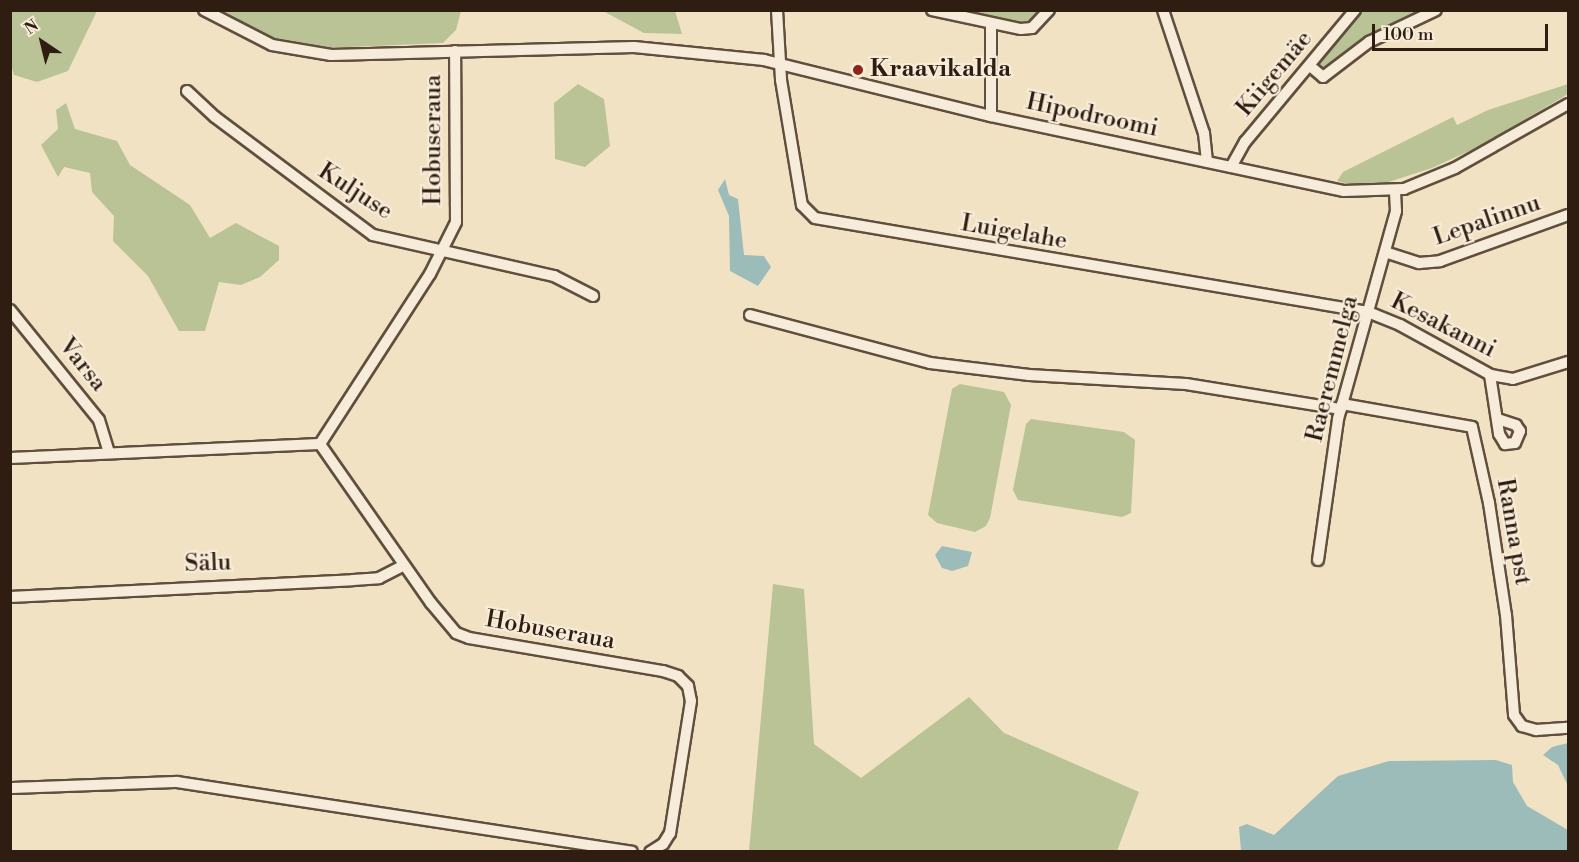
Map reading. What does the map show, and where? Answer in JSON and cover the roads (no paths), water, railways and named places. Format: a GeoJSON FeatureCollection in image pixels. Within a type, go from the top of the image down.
{"type":"FeatureCollection","features":[{"type":"Feature","properties":{"kind":"street","name":"Hipodroomi"},"geometry":{"type":"LineString","coordinates":[[204,10],[272,45],[319,53],[634,47],[718,52],[782,63],[991,116],[1344,191],[1395,190],[1455,168],[1569,104]]}},
{"type":"Feature","properties":{"kind":"street"},"geometry":{"type":"LineString","coordinates":[[777,10],[782,63]]}},
{"type":"Feature","properties":{"kind":"street"},"geometry":{"type":"LineString","coordinates":[[932,10],[991,25],[1032,28],[1049,10]]}},
{"type":"Feature","properties":{"kind":"street"},"geometry":{"type":"LineString","coordinates":[[1163,10],[1204,133],[1208,162]]}},
{"type":"Feature","properties":{"kind":"street","name":"Kiigemäe"},"geometry":{"type":"LineString","coordinates":[[1231,167],[1245,142],[1310,66],[1345,16],[1355,10]]}},
{"type":"Feature","properties":{"kind":"street"},"geometry":{"type":"LineString","coordinates":[[1310,66],[1323,76],[1369,42],[1436,10]]}},
{"type":"Feature","properties":{"kind":"street"},"geometry":{"type":"LineString","coordinates":[[991,25],[991,116]]}},
{"type":"Feature","properties":{"kind":"street","name":"Hobuseraua"},"geometry":{"type":"LineString","coordinates":[[455,51],[456,222],[441,251],[320,444],[449,627],[469,639],[663,671],[683,680],[691,701],[670,833],[663,844],[650,852]]}},
{"type":"Feature","properties":{"kind":"street","name":"Luigelahe"},"geometry":{"type":"LineString","coordinates":[[782,63],[781,80],[802,205],[815,218],[1368,312]]}},
{"type":"Feature","properties":{"kind":"street","name":"Kuljuse"},"geometry":{"type":"LineString","coordinates":[[187,92],[215,117],[373,235],[554,276],[593,296]]}},
{"type":"Feature","properties":{"kind":"street","name":"Raeremmelga"},"geometry":{"type":"LineString","coordinates":[[1318,560],[1342,407],[1396,211],[1395,190]]}},
{"type":"Feature","properties":{"kind":"street","name":"Lepalinnu"},"geometry":{"type":"LineString","coordinates":[[1385,252],[1419,263],[1440,261],[1569,215]]}},
{"type":"Feature","properties":{"kind":"street","name":"Varsa"},"geometry":{"type":"LineString","coordinates":[[10,310],[99,420],[109,452]]}},
{"type":"Feature","properties":{"kind":"street","name":"Kesakanni"},"geometry":{"type":"LineString","coordinates":[[1368,312],[1400,325],[1490,375],[1513,379],[1569,362]]}},
{"type":"Feature","properties":{"kind":"street"},"geometry":{"type":"LineString","coordinates":[[750,315],[930,363],[1029,375],[1186,384],[1342,407]]}},
{"type":"Feature","properties":{"kind":"street"},"geometry":{"type":"LineString","coordinates":[[1490,375],[1497,419]]}},
{"type":"Feature","properties":{"kind":"street","name":"Ranna pst"},"geometry":{"type":"LineString","coordinates":[[1342,407],[1472,427],[1489,503],[1506,615],[1514,715],[1522,726],[1536,730],[1569,728]]}},
{"type":"Feature","properties":{"kind":"street"},"geometry":{"type":"LineString","coordinates":[[10,458],[320,444]]}},
{"type":"Feature","properties":{"kind":"street","name":"Sälu"},"geometry":{"type":"LineString","coordinates":[[10,597],[379,578],[404,565]]}},
{"type":"Feature","properties":{"kind":"street"},"geometry":{"type":"LineString","coordinates":[[10,788],[177,782],[632,852]]}},
{"type":"Feature","properties":{"kind":"water"},"geometry":{"type":"Polygon","coordinates":[[[725,179],[729,195],[738,199],[744,255],[764,256],[771,267],[758,286],[730,271],[729,216],[718,190],[725,179]]]}},
{"type":"Feature","properties":{"kind":"water"},"geometry":{"type":"Polygon","coordinates":[[[942,546],[972,552],[968,566],[952,571],[942,568],[935,555],[942,546]]]}},
{"type":"Feature","properties":{"kind":"water"},"geometry":{"type":"Polygon","coordinates":[[[1568,743],[1568,786],[1558,765],[1543,755],[1552,747],[1568,743]]]}},
{"type":"Feature","properties":{"kind":"water"},"geometry":{"type":"Polygon","coordinates":[[[1496,760],[1512,765],[1513,782],[1527,806],[1568,830],[1568,851],[1241,851],[1239,827],[1247,824],[1274,835],[1338,776],[1389,761],[1496,760]]]}},
{"type":"Feature","properties":{"kind":"place","name":"Kraavikalda"},"geometry":{"type":"Point","coordinates":[858,70]}}]}
